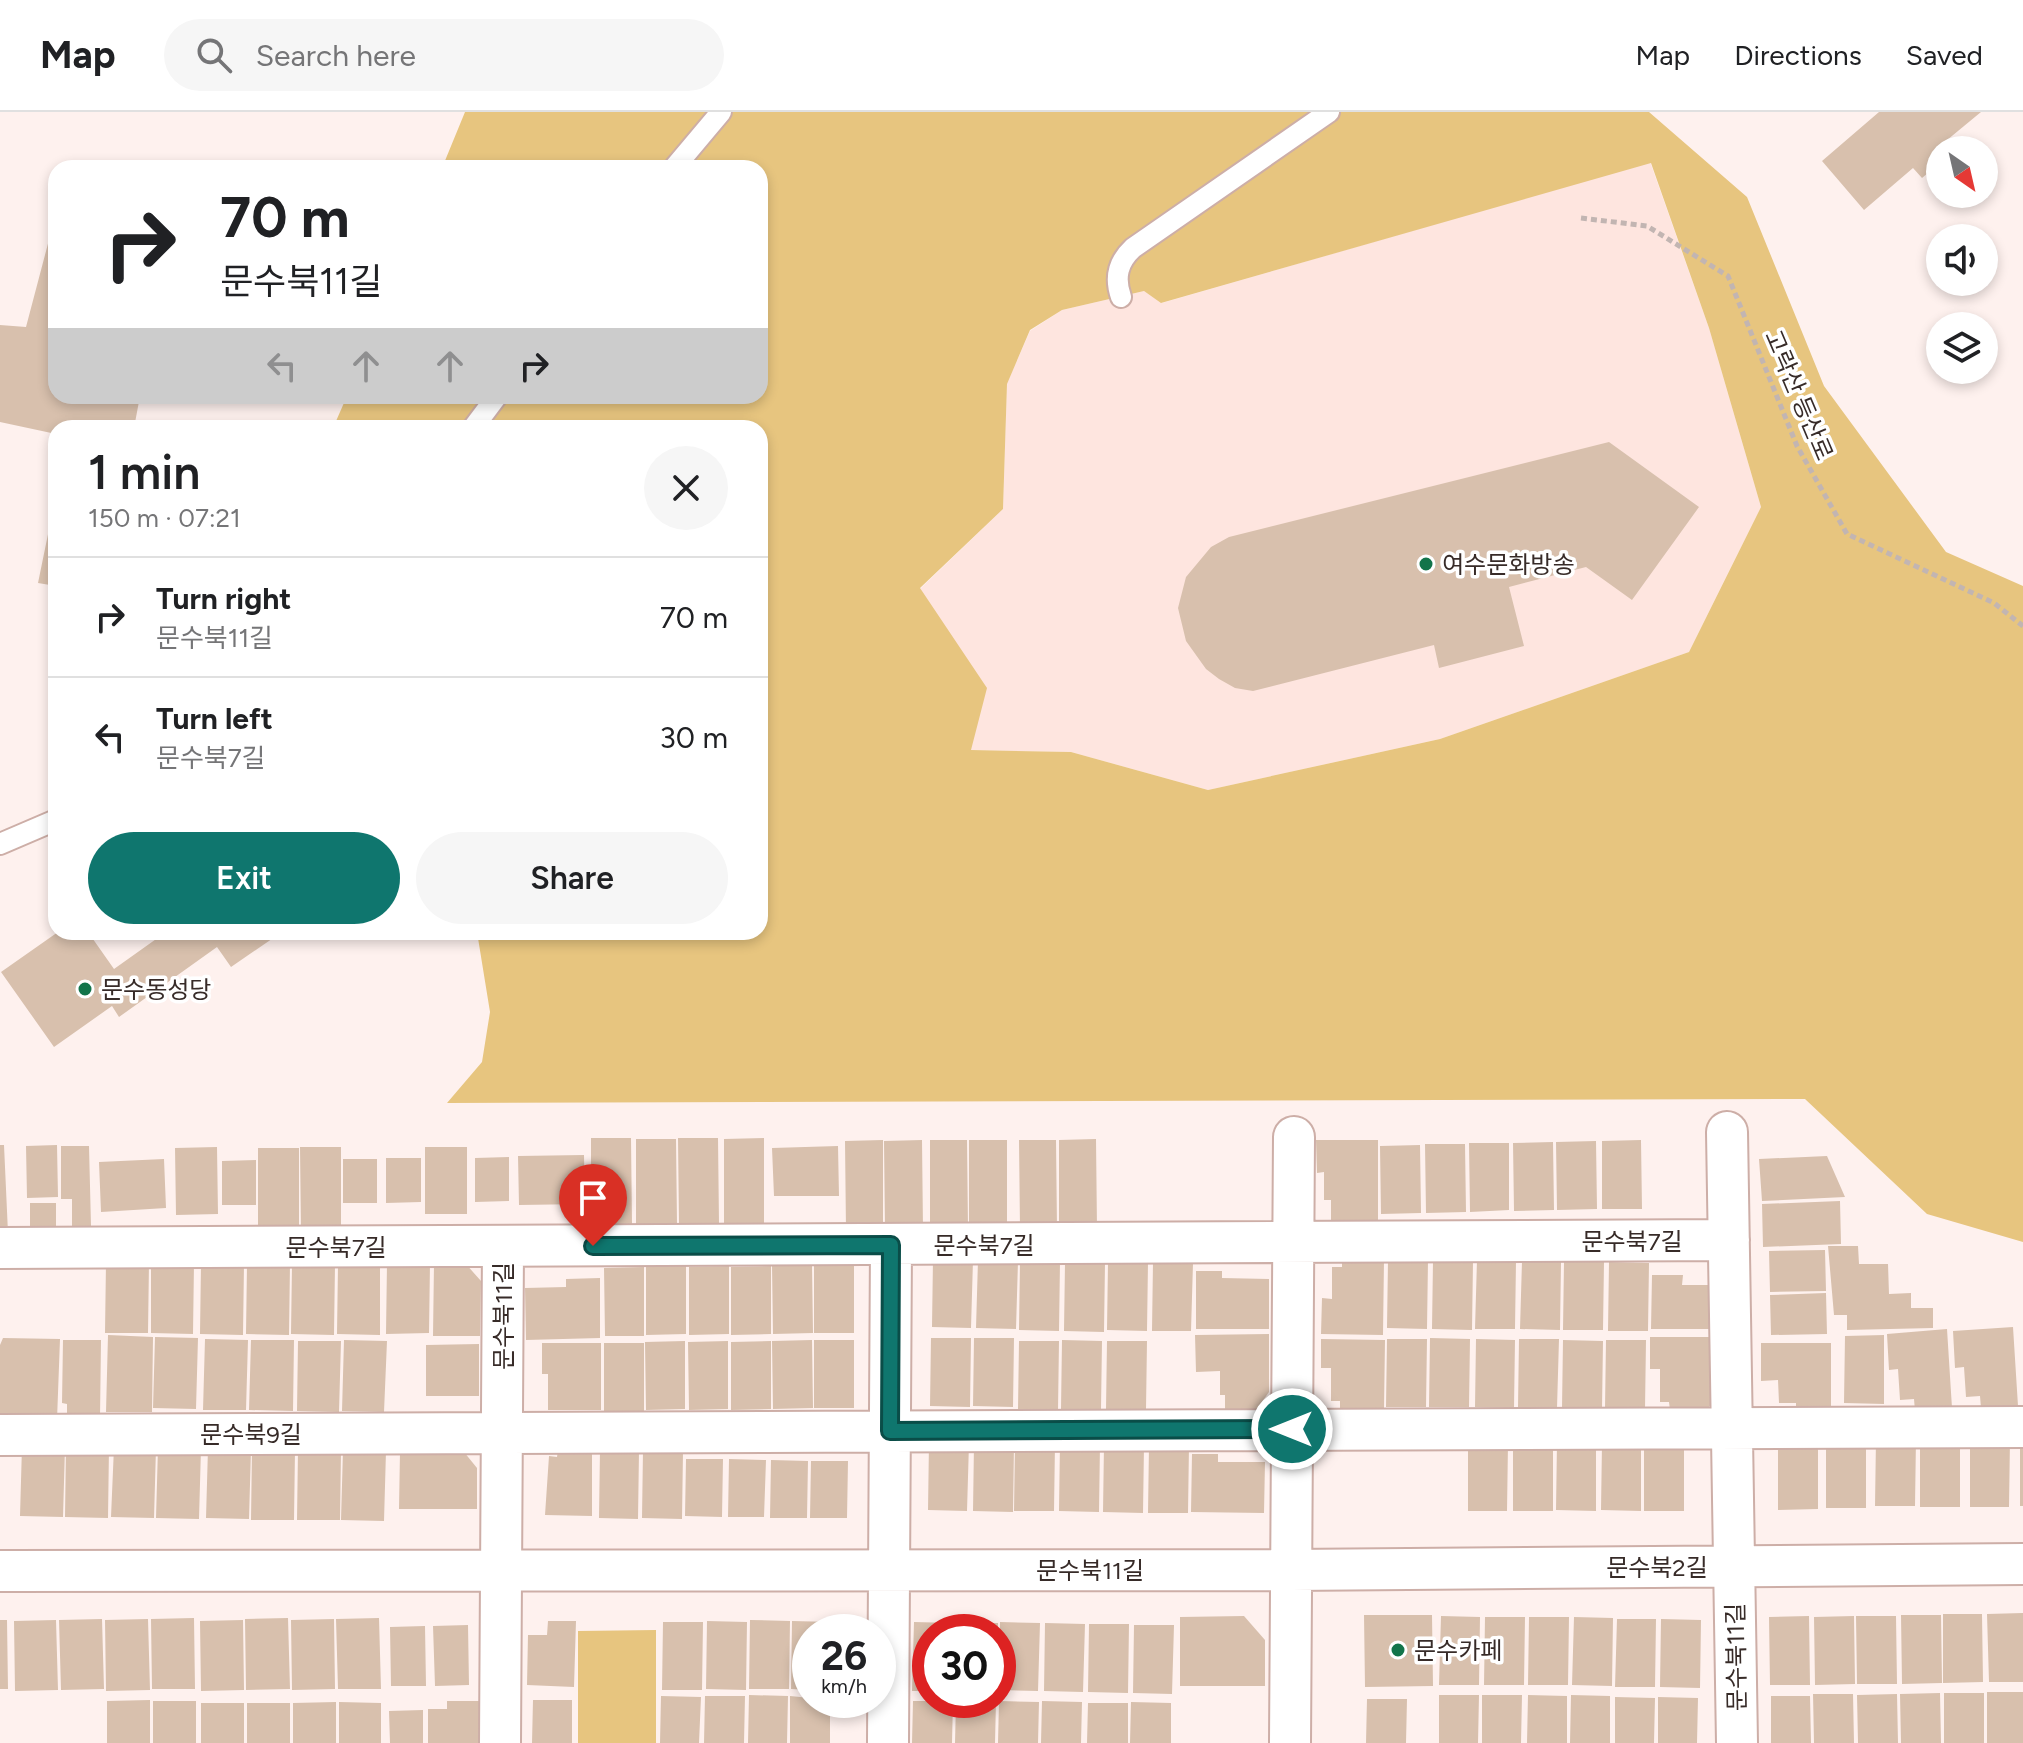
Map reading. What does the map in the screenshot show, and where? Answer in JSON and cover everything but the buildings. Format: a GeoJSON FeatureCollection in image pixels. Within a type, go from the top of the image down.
{"type":"FeatureCollection","features":[{"type":"Feature","properties":{"kind":"street"},"geometry":{"type":"LineString","coordinates":[[1727,1132],[1732,1428]]}},
{"type":"Feature","properties":{"kind":"street"},"geometry":{"type":"LineString","coordinates":[[1290,1743],[1294,1137]]}},
{"type":"Feature","properties":{"kind":"street","name":"문수북7길"},"geometry":{"type":"LineString","coordinates":[[1,1252],[503,1246],[1729,1240]]}},
{"type":"Feature","properties":{"kind":"street"},"geometry":{"type":"LineString","coordinates":[[888,1743],[891,1245]]}},
{"type":"Feature","properties":{"kind":"street","name":"문수북11길"},"geometry":{"type":"LineString","coordinates":[[500,1743],[503,1246]]}},
{"type":"Feature","properties":{"kind":"street"},"geometry":{"type":"LineString","coordinates":[[502,1433],[2023,1427]]}},
{"type":"Feature","properties":{"kind":"street","name":"문수북11길"},"geometry":{"type":"LineString","coordinates":[[1732,1428],[1737,1743]]}},
{"type":"Feature","properties":{"kind":"street","name":"문수북9길"},"geometry":{"type":"LineString","coordinates":[[0,1435],[502,1433]]}},
{"type":"Feature","properties":{"kind":"street","name":"문수북2길"},"geometry":{"type":"LineString","coordinates":[[1291,1570],[2023,1564]]}},
{"type":"Feature","properties":{"kind":"street","name":"문수북11길"},"geometry":{"type":"LineString","coordinates":[[501,1571],[1291,1570]]}},
{"type":"Feature","properties":{"kind":"street"},"geometry":{"type":"LineString","coordinates":[[0,1571],[501,1571]]}},
{"type":"Feature","properties":{"kind":"lane"},"geometry":{"type":"LineString","coordinates":[[681,160],[721,112]]}},
{"type":"Feature","properties":{"kind":"lane"},"geometry":{"type":"LineString","coordinates":[[1121,297],[1117,273],[1125,256],[1133,248],[1329,112]]}},
{"type":"Feature","properties":{"kind":"lane"},"geometry":{"type":"LineString","coordinates":[[0,844],[48,823]]}},
{"type":"Feature","properties":{"kind":"path","name":"고락산 등산로"},"geometry":{"type":"LineString","coordinates":[[1581,218],[1647,226],[1728,276],[1797,446],[1847,534],[1994,603],[2023,626]]}},
{"type":"Feature","properties":{"kind":"shaded area"},"geometry":{"type":"Polygon","coordinates":[[[465,112],[1649,112],[1747,197],[1824,386],[1946,552],[2023,586],[2023,1242],[1927,1214],[1805,1099],[447,1103],[482,1062],[490,1012],[478,940],[768,940],[768,420],[336,420],[344,404],[768,404],[768,160],[445,160],[465,112]],[[1651,163],[1161,303],[1144,291],[1062,310],[1030,330],[1007,384],[1003,509],[920,588],[987,688],[971,750],[1071,752],[1208,790],[1440,739],[1689,652],[1761,507],[1709,328],[1651,163]]]}},
{"type":"Feature","properties":{"kind":"shaded area"},"geometry":{"type":"Polygon","coordinates":[[[1650,162],[1709,328],[1761,507],[1689,652],[1440,739],[1208,790],[1071,752],[970,750],[920,589],[1003,509],[1007,383],[1030,331],[1062,310],[1144,291],[1162,303],[1650,162]]]}},
{"type":"Feature","properties":{"kind":"shaded area"},"geometry":{"type":"Polygon","coordinates":[[[656,1630],[656,1743],[578,1743],[578,1631],[656,1630]]]}},
{"type":"Feature","properties":{"kind":"place","name":"여수문화방송"},"geometry":{"type":"Point","coordinates":[1426,564]}},
{"type":"Feature","properties":{"kind":"place","name":"문수동성당"},"geometry":{"type":"Point","coordinates":[85,989]}},
{"type":"Feature","properties":{"kind":"place","name":"문수카페"},"geometry":{"type":"Point","coordinates":[1398,1650]}},
{"type":"Feature","properties":{"kind":"route"},"geometry":{"type":"LineString","coordinates":[[593,1246],[891,1245],[890,1431],[1292,1429]]}}]}
